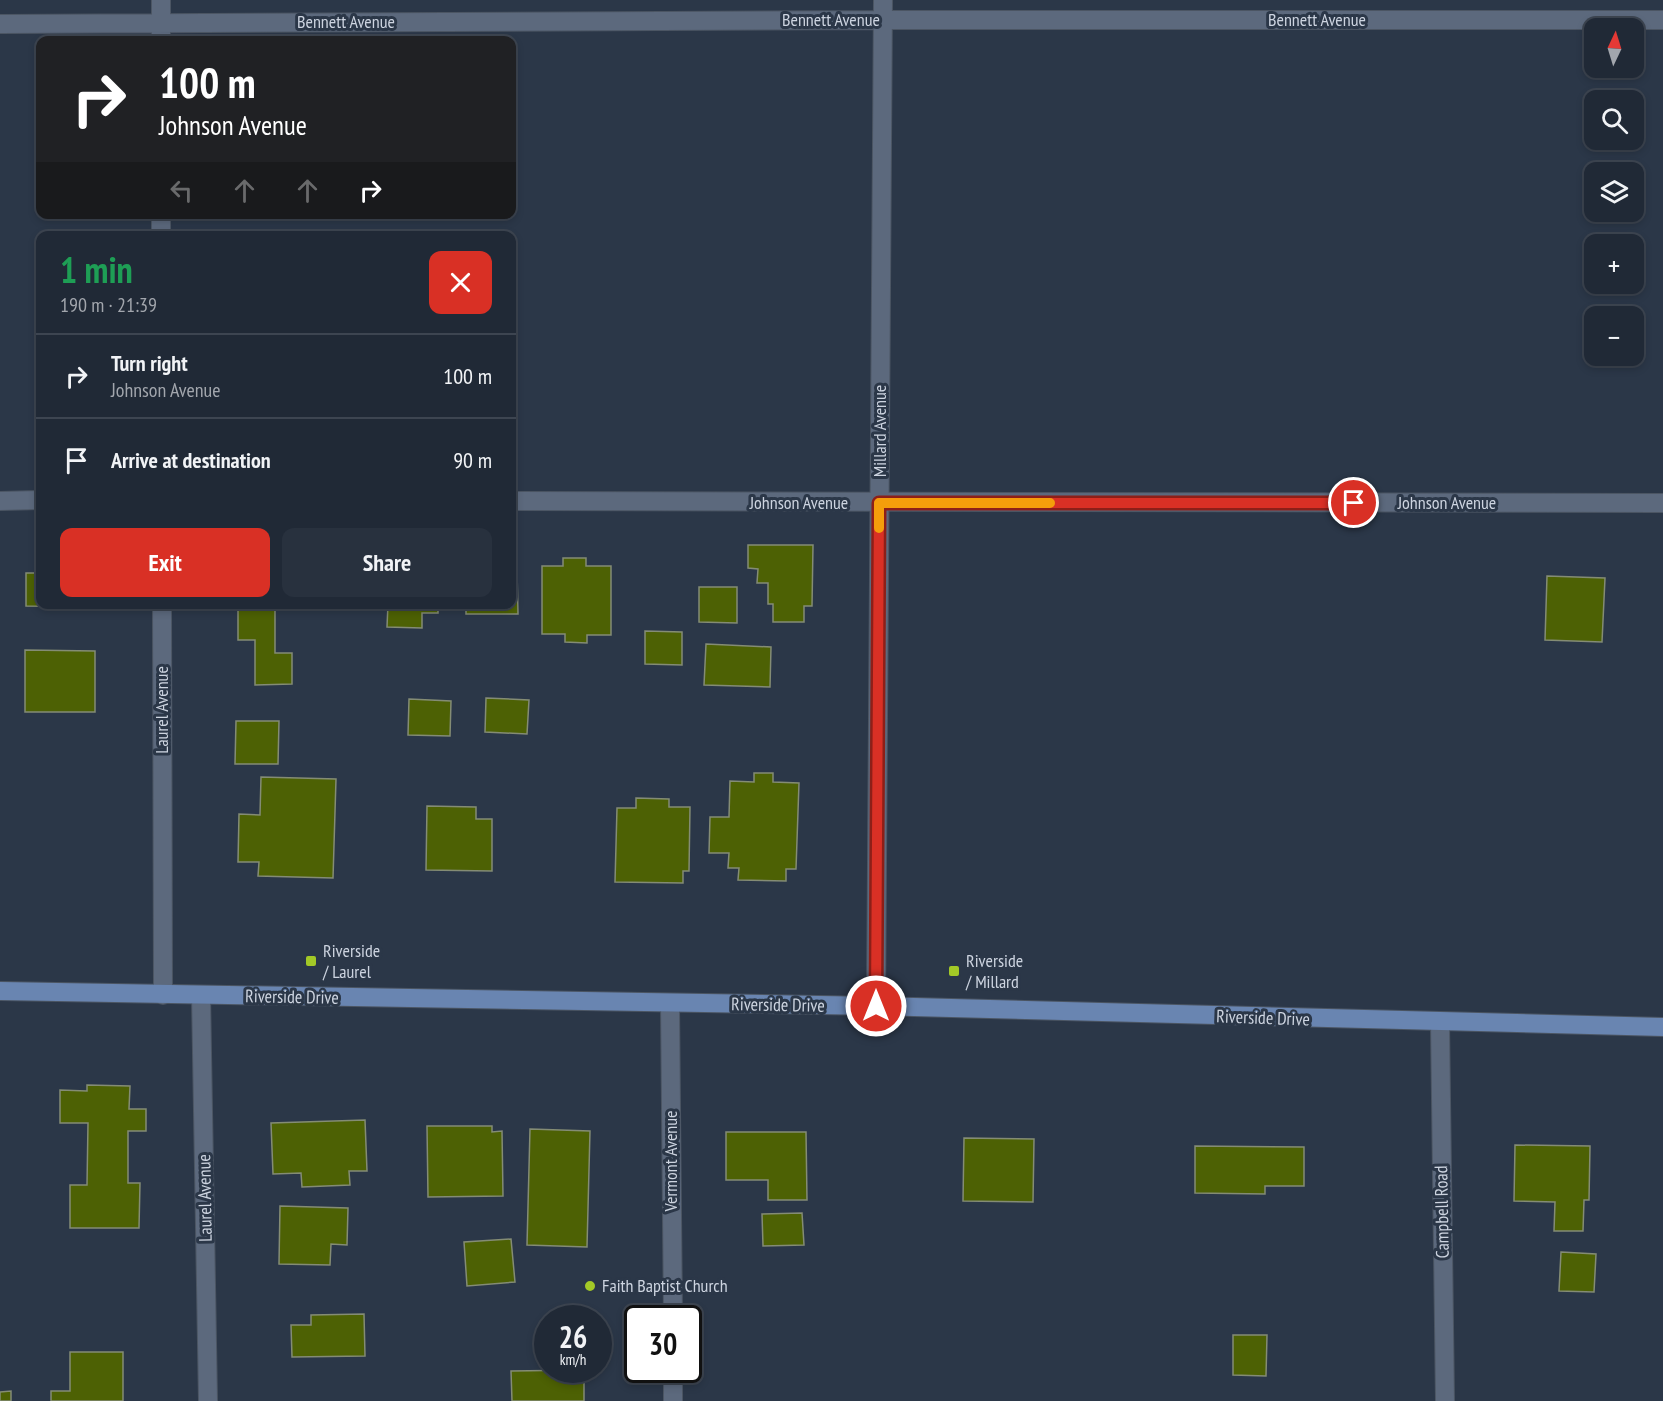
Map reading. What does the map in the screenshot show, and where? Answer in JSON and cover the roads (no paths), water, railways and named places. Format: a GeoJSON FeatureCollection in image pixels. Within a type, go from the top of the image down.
{"type":"FeatureCollection","features":[{"type":"Feature","properties":{"kind":"main road","name":"Riverside Drive"},"geometry":{"type":"LineString","coordinates":[[0,992],[876,1006],[1440,1023],[1663,1027]]}},
{"type":"Feature","properties":{"kind":"street"},"geometry":{"type":"LineString","coordinates":[[161,0],[161,32]]}},
{"type":"Feature","properties":{"kind":"street","name":"Millard Avenue"},"geometry":{"type":"LineString","coordinates":[[876,1006],[883,0]]}},
{"type":"Feature","properties":{"kind":"street","name":"Bennett Avenue"},"geometry":{"type":"LineString","coordinates":[[0,24],[161,32],[883,20],[1663,20]]}},
{"type":"Feature","properties":{"kind":"street"},"geometry":{"type":"LineString","coordinates":[[0,501],[36,500]]}},
{"type":"Feature","properties":{"kind":"street","name":"Johnson Avenue"},"geometry":{"type":"LineString","coordinates":[[516,501],[1663,503]]}},
{"type":"Feature","properties":{"kind":"street","name":"Laurel Avenue"},"geometry":{"type":"LineString","coordinates":[[162,609],[163,995]]}},
{"type":"Feature","properties":{"kind":"street","name":"Laurel Avenue"},"geometry":{"type":"LineString","coordinates":[[201,996],[208,1401]]}},
{"type":"Feature","properties":{"kind":"street","name":"Vermont Avenue"},"geometry":{"type":"LineString","coordinates":[[670,1004],[673,1305]]}},
{"type":"Feature","properties":{"kind":"street","name":"Campbell Road"},"geometry":{"type":"LineString","coordinates":[[1440,1023],[1445,1401]]}},
{"type":"Feature","properties":{"kind":"street"},"geometry":{"type":"LineString","coordinates":[[673,1383],[673,1401]]}},
{"type":"Feature","properties":{"kind":"place","name":"Riverside / Laurel"},"geometry":{"type":"Point","coordinates":[311,961]}},
{"type":"Feature","properties":{"kind":"place","name":"Riverside / Millard"},"geometry":{"type":"Point","coordinates":[954,971]}},
{"type":"Feature","properties":{"kind":"place","name":"Faith Baptist Church"},"geometry":{"type":"Point","coordinates":[590,1286]}}]}
